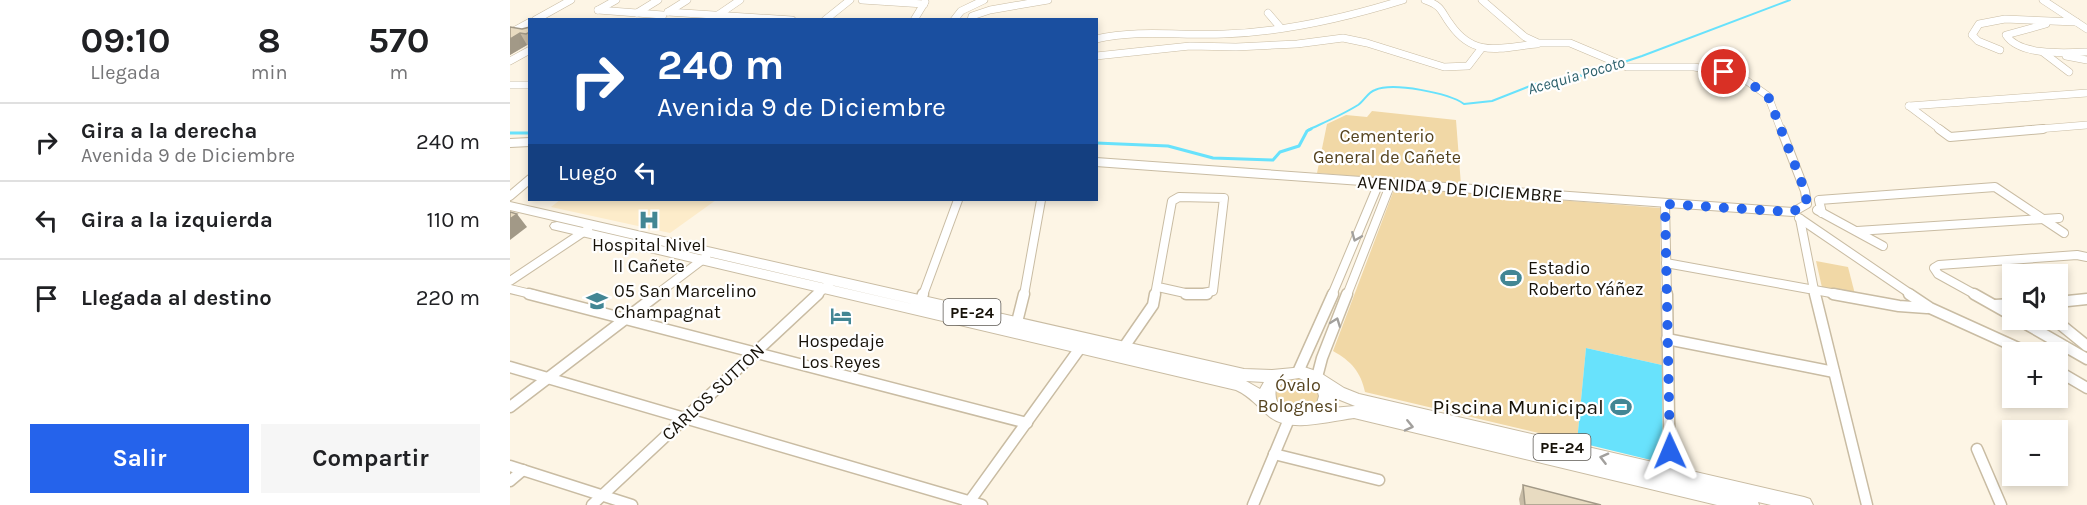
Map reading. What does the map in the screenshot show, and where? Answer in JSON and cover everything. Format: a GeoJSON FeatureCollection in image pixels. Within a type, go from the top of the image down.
{"type":"FeatureCollection","features":[{"type":"Feature","properties":{"kind":"highway","name":"PE-24"},"geometry":{"type":"LineString","coordinates":[[510,206],[588,229]]}},
{"type":"Feature","properties":{"kind":"highway","name":"PE-24"},"geometry":{"type":"LineString","coordinates":[[510,215],[588,229],[1083,343],[1240,385],[1251,390],[1270,407]]}},
{"type":"Feature","properties":{"kind":"highway","name":"PE-24"},"geometry":{"type":"LineString","coordinates":[[829,284],[921,300],[1017,322],[1083,343],[1124,347],[1244,375],[1272,376],[1293,372]]}},
{"type":"Feature","properties":{"kind":"highway"},"geometry":{"type":"LineString","coordinates":[[1293,372],[1320,380],[1328,392],[1328,402],[1321,411],[1311,417],[1289,419],[1270,407],[1267,390],[1272,382],[1293,372]]}},
{"type":"Feature","properties":{"kind":"highway","name":"PE-24"},"geometry":{"type":"LineString","coordinates":[[1320,380],[1343,396],[1356,400],[1496,431],[1671,480],[1750,505]]}},
{"type":"Feature","properties":{"kind":"highway","name":"PE-24"},"geometry":{"type":"LineString","coordinates":[[1311,417],[1354,412],[1671,480],[1804,505]]}},
{"type":"Feature","properties":{"kind":"street"},"geometry":{"type":"LineString","coordinates":[[539,18],[571,0]]}},
{"type":"Feature","properties":{"kind":"street"},"geometry":{"type":"LineString","coordinates":[[616,0],[598,10],[762,18]]}},
{"type":"Feature","properties":{"kind":"street"},"geometry":{"type":"LineString","coordinates":[[637,13],[658,0]]}},
{"type":"Feature","properties":{"kind":"street"},"geometry":{"type":"LineString","coordinates":[[658,18],[687,0]]}},
{"type":"Feature","properties":{"kind":"street"},"geometry":{"type":"LineString","coordinates":[[714,18],[740,0]]}},
{"type":"Feature","properties":{"kind":"street"},"geometry":{"type":"LineString","coordinates":[[828,18],[850,0]]}},
{"type":"Feature","properties":{"kind":"street"},"geometry":{"type":"LineString","coordinates":[[862,0],[925,2],[915,18]]}},
{"type":"Feature","properties":{"kind":"street"},"geometry":{"type":"LineString","coordinates":[[956,18],[961,11],[984,0]]}},
{"type":"Feature","properties":{"kind":"street"},"geometry":{"type":"LineString","coordinates":[[972,18],[982,11],[1034,5],[1048,0]]}},
{"type":"Feature","properties":{"kind":"street"},"geometry":{"type":"LineString","coordinates":[[1098,39],[1138,33],[1222,34],[1280,27],[1341,17],[1403,0]]}},
{"type":"Feature","properties":{"kind":"street"},"geometry":{"type":"LineString","coordinates":[[1425,0],[1438,6],[1445,13],[1445,19],[1468,44],[1481,49],[1538,43],[1570,43],[1621,65],[1704,69],[1735,74],[1768,96],[1805,191],[1807,204]]}},
{"type":"Feature","properties":{"kind":"street"},"geometry":{"type":"LineString","coordinates":[[1482,0],[1525,37],[1538,43]]}},
{"type":"Feature","properties":{"kind":"street"},"geometry":{"type":"LineString","coordinates":[[2043,0],[2087,29]]}},
{"type":"Feature","properties":{"kind":"street"},"geometry":{"type":"LineString","coordinates":[[1268,13],[1280,27]]}},
{"type":"Feature","properties":{"kind":"street"},"geometry":{"type":"LineString","coordinates":[[2000,50],[1978,41],[1972,35],[1979,24],[2005,19],[2054,23],[2076,22]]}},
{"type":"Feature","properties":{"kind":"street"},"geometry":{"type":"LineString","coordinates":[[512,31],[528,23]]}},
{"type":"Feature","properties":{"kind":"street"},"geometry":{"type":"LineString","coordinates":[[2054,23],[2006,35],[2008,40],[2044,53],[2087,52]]}},
{"type":"Feature","properties":{"kind":"street"},"geometry":{"type":"LineString","coordinates":[[512,31],[528,30]]}},
{"type":"Feature","properties":{"kind":"street"},"geometry":{"type":"LineString","coordinates":[[512,31],[528,35]]}},
{"type":"Feature","properties":{"kind":"street"},"geometry":{"type":"LineString","coordinates":[[1098,56],[1190,46],[1236,47],[1343,38],[1367,43],[1427,63],[1457,68],[1468,66],[1481,49]]}},
{"type":"Feature","properties":{"kind":"street"},"geometry":{"type":"LineString","coordinates":[[510,61],[528,51]]}},
{"type":"Feature","properties":{"kind":"street"},"geometry":{"type":"LineString","coordinates":[[2044,53],[2069,72]]}},
{"type":"Feature","properties":{"kind":"street"},"geometry":{"type":"LineString","coordinates":[[2057,53],[2087,60]]}},
{"type":"Feature","properties":{"kind":"street"},"geometry":{"type":"LineString","coordinates":[[518,57],[528,58]]}},
{"type":"Feature","properties":{"kind":"street"},"geometry":{"type":"LineString","coordinates":[[510,85],[528,85]]}},
{"type":"Feature","properties":{"kind":"street"},"geometry":{"type":"LineString","coordinates":[[2087,93],[1909,106],[1950,137],[2087,125]]}},
{"type":"Feature","properties":{"kind":"street"},"geometry":{"type":"LineString","coordinates":[[510,143],[528,142]]}},
{"type":"Feature","properties":{"kind":"street","name":"AVENIDA 9 DE DICIEMBRE"},"geometry":{"type":"LineString","coordinates":[[1098,162],[1665,204],[1796,216]]}},
{"type":"Feature","properties":{"kind":"street"},"geometry":{"type":"LineString","coordinates":[[510,196],[528,181]]}},
{"type":"Feature","properties":{"kind":"street"},"geometry":{"type":"LineString","coordinates":[[1293,372],[1307,355],[1379,183]]}},
{"type":"Feature","properties":{"kind":"street"},"geometry":{"type":"LineString","coordinates":[[1320,380],[1322,358],[1391,183]]}},
{"type":"Feature","properties":{"kind":"street"},"geometry":{"type":"LineString","coordinates":[[1822,213],[1819,201],[1995,187],[2064,232]]}},
{"type":"Feature","properties":{"kind":"street"},"geometry":{"type":"LineString","coordinates":[[1124,347],[1152,305],[1158,287],[1172,201],[1179,196],[1224,194],[1213,291],[1201,296],[1158,287]]}},
{"type":"Feature","properties":{"kind":"street"},"geometry":{"type":"LineString","coordinates":[[921,300],[958,201]]}},
{"type":"Feature","properties":{"kind":"street"},"geometry":{"type":"LineString","coordinates":[[1017,322],[1021,313],[1041,201]]}},
{"type":"Feature","properties":{"kind":"street"},"geometry":{"type":"LineString","coordinates":[[1665,204],[1671,480]]}},
{"type":"Feature","properties":{"kind":"street"},"geometry":{"type":"LineString","coordinates":[[1807,204],[1883,246]]}},
{"type":"Feature","properties":{"kind":"street"},"geometry":{"type":"LineString","coordinates":[[1796,216],[1807,204]]}},
{"type":"Feature","properties":{"kind":"street"},"geometry":{"type":"LineString","coordinates":[[1796,216],[1867,505]]}},
{"type":"Feature","properties":{"kind":"street"},"geometry":{"type":"LineString","coordinates":[[1796,216],[1930,308],[2005,342]]}},
{"type":"Feature","properties":{"kind":"street"},"geometry":{"type":"LineString","coordinates":[[1857,231],[2059,218]]}},
{"type":"Feature","properties":{"kind":"street"},"geometry":{"type":"LineString","coordinates":[[510,281],[588,229]]}},
{"type":"Feature","properties":{"kind":"street"},"geometry":{"type":"LineString","coordinates":[[2002,309],[1938,274],[1934,268],[1938,265],[2077,255],[2087,257]]}},
{"type":"Feature","properties":{"kind":"street"},"geometry":{"type":"LineString","coordinates":[[510,407],[708,256]]}},
{"type":"Feature","properties":{"kind":"street"},"geometry":{"type":"LineString","coordinates":[[1666,263],[1899,306],[1930,308]]}},
{"type":"Feature","properties":{"kind":"street","name":"CARLOS SUTTON"},"geometry":{"type":"LineString","coordinates":[[592,505],[829,284]]}},
{"type":"Feature","properties":{"kind":"street"},"geometry":{"type":"LineString","coordinates":[[510,289],[757,351],[1027,423]]}},
{"type":"Feature","properties":{"kind":"street"},"geometry":{"type":"LineString","coordinates":[[2068,301],[2087,300]]}},
{"type":"Feature","properties":{"kind":"street"},"geometry":{"type":"LineString","coordinates":[[1995,305],[2002,305]]}},
{"type":"Feature","properties":{"kind":"street"},"geometry":{"type":"LineString","coordinates":[[2036,330],[2087,359]]}},
{"type":"Feature","properties":{"kind":"street"},"geometry":{"type":"LineString","coordinates":[[2067,330],[2087,346]]}},
{"type":"Feature","properties":{"kind":"street"},"geometry":{"type":"LineString","coordinates":[[1667,339],[1834,372]]}},
{"type":"Feature","properties":{"kind":"street"},"geometry":{"type":"LineString","coordinates":[[968,503],[1083,343]]}},
{"type":"Feature","properties":{"kind":"street"},"geometry":{"type":"LineString","coordinates":[[510,367],[686,417],[968,503],[982,505]]}},
{"type":"Feature","properties":{"kind":"street"},"geometry":{"type":"LineString","coordinates":[[2068,377],[2087,388]]}},
{"type":"Feature","properties":{"kind":"street"},"geometry":{"type":"LineString","coordinates":[[1253,505],[1289,419]]}},
{"type":"Feature","properties":{"kind":"street"},"geometry":{"type":"LineString","coordinates":[[1977,449],[2001,505]]}},
{"type":"Feature","properties":{"kind":"street"},"geometry":{"type":"LineString","coordinates":[[1275,454],[1379,480]]}},
{"type":"Feature","properties":{"kind":"street"},"geometry":{"type":"LineString","coordinates":[[510,466],[632,505]]}},
{"type":"Feature","properties":{"kind":"street"},"geometry":{"type":"LineString","coordinates":[[510,481],[523,470]]}},
{"type":"Feature","properties":{"kind":"shaded area","name":"Hospital Nivel II Cañete"},"geometry":{"type":"Polygon","coordinates":[[[559,201],[715,201],[670,233],[551,207],[559,201]]]}},
{"type":"Feature","properties":{"kind":"green space","name":"Cementerio General de Cañete"},"geometry":{"type":"Polygon","coordinates":[[[1372,111],[1456,120],[1461,185],[1317,173],[1327,124],[1346,115],[1367,117],[1372,111]]]}},
{"type":"Feature","properties":{"kind":"green space","name":"Estadio Roberto Yáñez"},"geometry":{"type":"Polygon","coordinates":[[[1395,187],[1660,208],[1662,365],[1586,348],[1577,442],[1365,392],[1354,368],[1333,351],[1395,187]]]}},
{"type":"Feature","properties":{"kind":"green space"},"geometry":{"type":"Polygon","coordinates":[[[1816,261],[1848,267],[1856,298],[1823,292],[1816,261]]]}},
{"type":"Feature","properties":{"kind":"green space","name":"Óvalo Bolognesi"},"geometry":{"type":"Polygon","coordinates":[[[1304,378],[1320,389],[1318,406],[1300,413],[1283,410],[1275,398],[1276,391],[1280,385],[1290,380],[1304,378]]]}},
{"type":"Feature","properties":{"kind":"water","name":"Piscina Municipal"},"geometry":{"type":"Polygon","coordinates":[[[1586,348],[1662,365],[1663,463],[1577,442],[1586,348]]]}},
{"type":"Feature","properties":{"kind":"building"},"geometry":{"type":"Polygon","coordinates":[[[510,27],[528,28],[528,33],[520,33],[510,39],[510,27]]]}},
{"type":"Feature","properties":{"kind":"building"},"geometry":{"type":"Polygon","coordinates":[[[510,212],[517,214],[510,219],[510,212]]]}},
{"type":"Feature","properties":{"kind":"building"},"geometry":{"type":"Polygon","coordinates":[[[1523,485],[1601,505],[1525,505],[1523,485]]]}},
{"type":"Feature","properties":{"kind":"waterway","name":"Acequia Pocoto"},"geometry":{"type":"LineString","coordinates":[[1308,130],[1352,109],[1375,90],[1394,87],[1421,90],[1446,96],[1464,104],[1492,101],[1535,84],[1564,80],[1576,74],[1582,76],[1642,56],[1790,0]]}},
{"type":"Feature","properties":{"kind":"waterway","name":"Acequia Pocoto"},"geometry":{"type":"LineString","coordinates":[[1098,143],[1168,146],[1213,158],[1273,160],[1280,152],[1299,146],[1307,131],[1311,129]]}},
{"type":"Feature","properties":{"kind":"waterway","name":"Acequia Pocoto"},"geometry":{"type":"LineString","coordinates":[[510,133],[528,133]]}},
{"type":"Feature","properties":{"kind":"place","name":"Hospital Nivel II Cañete"},"geometry":{"type":"Point","coordinates":[649,220]}},
{"type":"Feature","properties":{"kind":"place","name":"Estadio Roberto Yáñez"},"geometry":{"type":"Point","coordinates":[1511,278]}},
{"type":"Feature","properties":{"kind":"place","name":"05 San Marcelino Champagnat"},"geometry":{"type":"Point","coordinates":[597,301]}},
{"type":"Feature","properties":{"kind":"place","name":"Hospedaje Los Reyes"},"geometry":{"type":"Point","coordinates":[841,316]}},
{"type":"Feature","properties":{"kind":"place","name":"Piscina Municipal"},"geometry":{"type":"Point","coordinates":[1621,407]}},
{"type":"Feature","properties":{"kind":"route"},"geometry":{"type":"LineString","coordinates":[[1670,451],[1665,204],[1777,212],[1792,212],[1807,204],[1805,191],[1768,96],[1735,74],[1724,72]]}}]}
